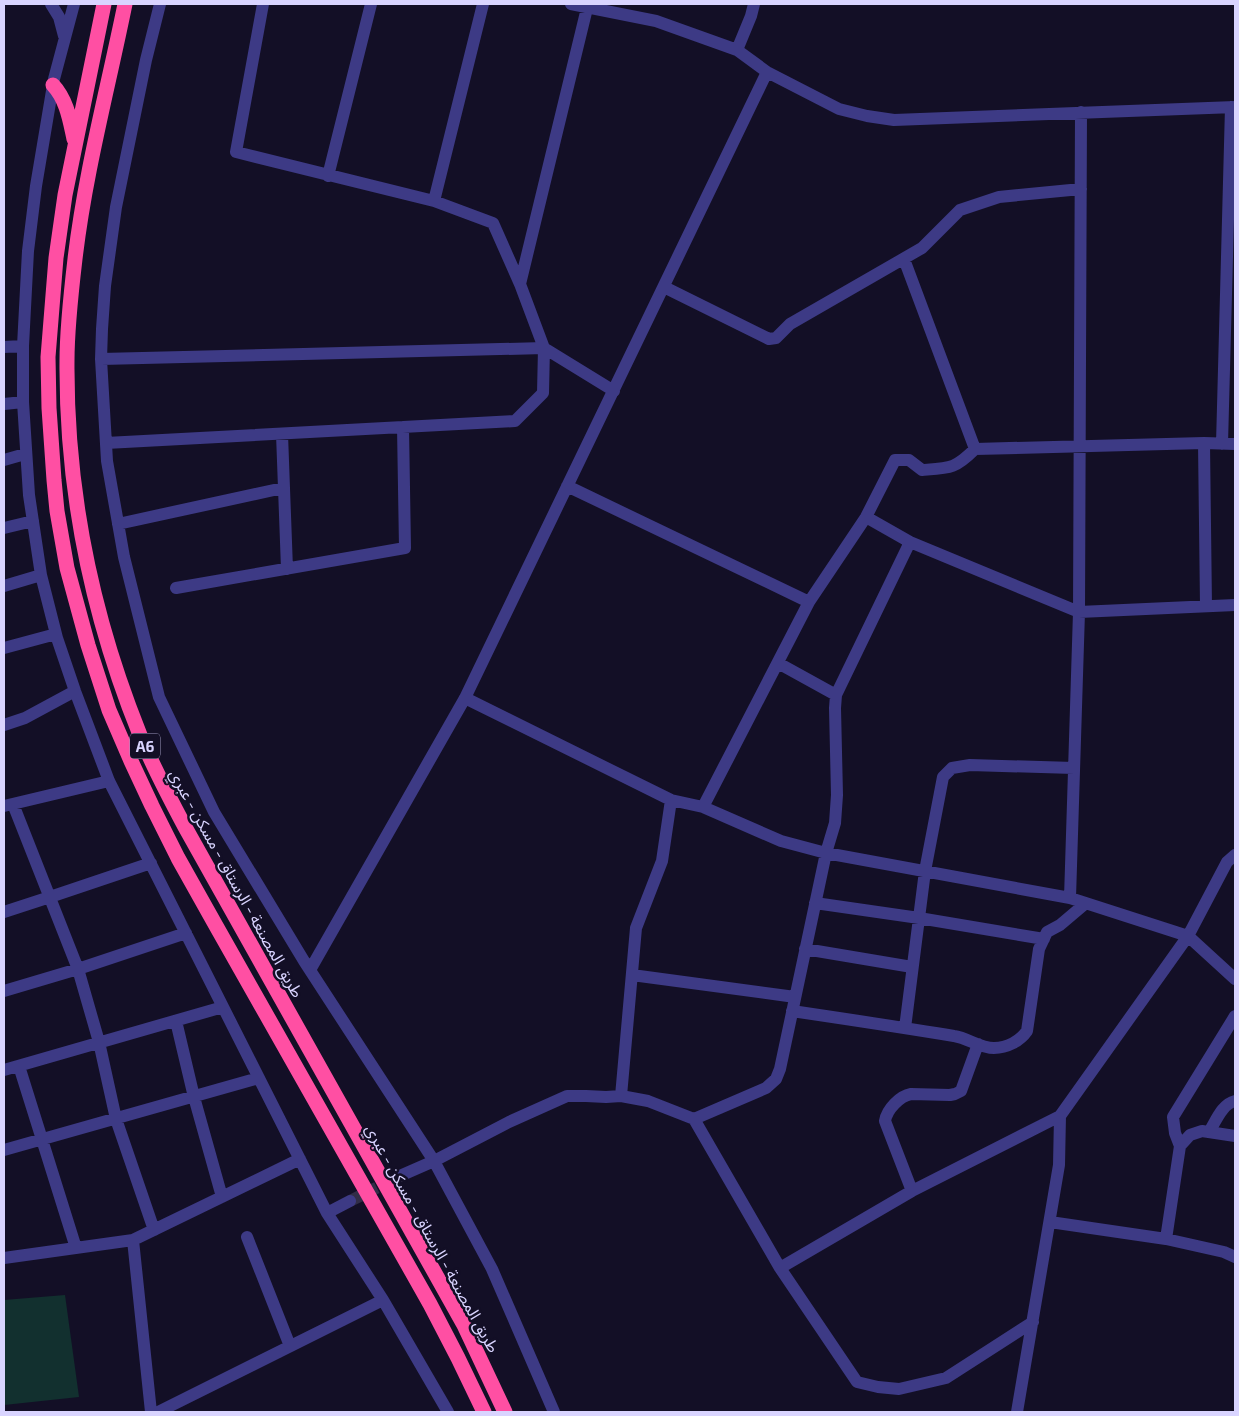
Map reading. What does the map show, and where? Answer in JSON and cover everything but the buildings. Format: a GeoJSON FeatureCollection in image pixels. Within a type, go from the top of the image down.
{"type":"FeatureCollection","features":[{"type":"Feature","properties":{"kind":"highway","name":"A6"},"geometry":{"type":"LineString","coordinates":[[104,4],[65,195],[56,258],[48,357],[54,480],[67,568],[78,610],[109,710],[131,761],[178,858],[430,1304],[484,1412]]}},
{"type":"Feature","properties":{"kind":"highway","name":"طريق المصنعة - الرستاق - مسكن - عبري"},"geometry":{"type":"LineString","coordinates":[[125,4],[83,204],[72,292],[67,360],[69,433],[74,486],[95,597],[106,638],[122,688],[141,737],[165,790],[464,1326],[505,1412]]}},
{"type":"Feature","properties":{"kind":"highway"},"geometry":{"type":"LineString","coordinates":[[53,86],[58,91],[65,106],[75,143]]}},
{"type":"Feature","properties":{"kind":"street"},"geometry":{"type":"LineString","coordinates":[[51,4],[59,17],[64,38]]}},
{"type":"Feature","properties":{"kind":"street"},"geometry":{"type":"LineString","coordinates":[[74,4],[53,86],[35,195],[28,251],[23,346],[23,402],[33,521],[41,575],[56,634],[109,781],[327,1213],[383,1300],[448,1412]]}},
{"type":"Feature","properties":{"kind":"street"},"geometry":{"type":"LineString","coordinates":[[160,4],[114,216],[105,286],[101,359],[107,461],[118,524],[124,557],[160,696],[214,812],[310,970],[434,1161],[492,1269],[554,1412]]}},
{"type":"Feature","properties":{"kind":"street"},"geometry":{"type":"LineString","coordinates":[[106,443],[515,421],[543,393],[544,348],[520,284],[493,223],[434,201],[236,152],[263,4]]}},
{"type":"Feature","properties":{"kind":"street"},"geometry":{"type":"LineString","coordinates":[[328,176],[371,4]]}},
{"type":"Feature","properties":{"kind":"street"},"geometry":{"type":"LineString","coordinates":[[434,201],[483,4]]}},
{"type":"Feature","properties":{"kind":"street"},"geometry":{"type":"LineString","coordinates":[[571,4],[588,5],[656,21],[737,50],[767,72],[839,109],[867,116],[894,120],[1233,107],[1222,444]]}},
{"type":"Feature","properties":{"kind":"street"},"geometry":{"type":"LineString","coordinates":[[737,50],[754,4]]}},
{"type":"Feature","properties":{"kind":"street"},"geometry":{"type":"LineString","coordinates":[[520,284],[588,5]]}},
{"type":"Feature","properties":{"kind":"street"},"geometry":{"type":"LineString","coordinates":[[310,970],[465,698],[767,72]]}},
{"type":"Feature","properties":{"kind":"street"},"geometry":{"type":"LineString","coordinates":[[1070,898],[1079,612],[1081,112]]}},
{"type":"Feature","properties":{"kind":"street"},"geometry":{"type":"LineString","coordinates":[[664,287],[769,339],[776,338],[790,324],[922,248],[960,210],[999,197],[1081,190]]}},
{"type":"Feature","properties":{"kind":"street"},"geometry":{"type":"LineString","coordinates":[[904,259],[975,449]]}},
{"type":"Feature","properties":{"kind":"street"},"geometry":{"type":"LineString","coordinates":[[4,346],[23,346]]}},
{"type":"Feature","properties":{"kind":"street"},"geometry":{"type":"LineString","coordinates":[[101,359],[544,348],[614,391]]}},
{"type":"Feature","properties":{"kind":"street"},"geometry":{"type":"LineString","coordinates":[[4,404],[23,402]]}},
{"type":"Feature","properties":{"kind":"street"},"geometry":{"type":"LineString","coordinates":[[176,588],[405,548],[403,427]]}},
{"type":"Feature","properties":{"kind":"street"},"geometry":{"type":"LineString","coordinates":[[282,434],[287,568]]}},
{"type":"Feature","properties":{"kind":"street"},"geometry":{"type":"LineString","coordinates":[[1204,443],[1206,606]]}},
{"type":"Feature","properties":{"kind":"street"},"geometry":{"type":"LineString","coordinates":[[704,807],[810,602],[866,517],[895,460],[909,460],[922,470],[948,468],[962,462],[975,449],[1204,443],[1235,444]]}},
{"type":"Feature","properties":{"kind":"street"},"geometry":{"type":"LineString","coordinates":[[4,460],[26,454]]}},
{"type":"Feature","properties":{"kind":"street"},"geometry":{"type":"LineString","coordinates":[[567,486],[810,602]]}},
{"type":"Feature","properties":{"kind":"street"},"geometry":{"type":"LineString","coordinates":[[118,524],[283,488]]}},
{"type":"Feature","properties":{"kind":"street"},"geometry":{"type":"LineString","coordinates":[[866,517],[910,542],[1079,612],[1235,605]]}},
{"type":"Feature","properties":{"kind":"street"},"geometry":{"type":"LineString","coordinates":[[4,528],[33,521]]}},
{"type":"Feature","properties":{"kind":"street"},"geometry":{"type":"LineString","coordinates":[[694,1119],[766,1088],[776,1079],[780,1069],[826,853],[835,823],[836,695],[910,542]]}},
{"type":"Feature","properties":{"kind":"street"},"geometry":{"type":"LineString","coordinates":[[4,586],[41,575]]}},
{"type":"Feature","properties":{"kind":"street"},"geometry":{"type":"LineString","coordinates":[[4,648],[56,634]]}},
{"type":"Feature","properties":{"kind":"street"},"geometry":{"type":"LineString","coordinates":[[778,663],[836,695]]}},
{"type":"Feature","properties":{"kind":"street"},"geometry":{"type":"LineString","coordinates":[[4,725],[25,718],[75,691]]}},
{"type":"Feature","properties":{"kind":"street"},"geometry":{"type":"LineString","coordinates":[[465,698],[671,800],[704,807],[781,841],[826,853],[1070,898],[1188,936],[1232,975]]}},
{"type":"Feature","properties":{"kind":"street"},"geometry":{"type":"LineString","coordinates":[[905,1028],[925,871],[943,777],[952,768],[970,765],[1074,768]]}},
{"type":"Feature","properties":{"kind":"street"},"geometry":{"type":"LineString","coordinates":[[109,781],[9,805],[50,897],[78,969],[99,1042],[116,1119],[154,1230]]}},
{"type":"Feature","properties":{"kind":"street"},"geometry":{"type":"LineString","coordinates":[[621,1096],[636,928],[662,861],[671,800]]}},
{"type":"Feature","properties":{"kind":"street"},"geometry":{"type":"LineString","coordinates":[[780,1268],[912,1191],[1060,1116],[1188,936],[1226,862],[1235,855]]}},
{"type":"Feature","properties":{"kind":"street"},"geometry":{"type":"LineString","coordinates":[[4,912],[151,863]]}},
{"type":"Feature","properties":{"kind":"street"},"geometry":{"type":"LineString","coordinates":[[815,903],[1044,938]]}},
{"type":"Feature","properties":{"kind":"street"},"geometry":{"type":"LineString","coordinates":[[792,1011],[957,1036],[992,1048],[1005,1046],[1020,1039],[1027,1031],[1039,949],[1047,932],[1060,925],[1086,903]]}},
{"type":"Feature","properties":{"kind":"street"},"geometry":{"type":"LineString","coordinates":[[4,991],[78,969],[186,933]]}},
{"type":"Feature","properties":{"kind":"street"},"geometry":{"type":"LineString","coordinates":[[805,950],[912,967]]}},
{"type":"Feature","properties":{"kind":"street"},"geometry":{"type":"LineString","coordinates":[[632,975],[795,997]]}},
{"type":"Feature","properties":{"kind":"street"},"geometry":{"type":"LineString","coordinates":[[4,1070],[223,1007]]}},
{"type":"Feature","properties":{"kind":"street"},"geometry":{"type":"LineString","coordinates":[[1166,1239],[1180,1146],[1175,1133],[1173,1117],[1235,1016]]}},
{"type":"Feature","properties":{"kind":"street"},"geometry":{"type":"LineString","coordinates":[[176,1020],[194,1097],[222,1197]]}},
{"type":"Feature","properties":{"kind":"street"},"geometry":{"type":"LineString","coordinates":[[912,1191],[885,1121],[887,1113],[905,1095],[950,1095],[961,1091],[978,1044]]}},
{"type":"Feature","properties":{"kind":"street"},"geometry":{"type":"LineString","coordinates":[[19,1066],[76,1248]]}},
{"type":"Feature","properties":{"kind":"street"},"geometry":{"type":"LineString","coordinates":[[4,1150],[259,1078]]}},
{"type":"Feature","properties":{"kind":"street"},"geometry":{"type":"LineString","coordinates":[[402,1174],[434,1161],[509,1122],[567,1096],[621,1096],[648,1101],[694,1119],[780,1268],[857,1382],[878,1388],[899,1389],[946,1378],[1033,1322]]}},
{"type":"Feature","properties":{"kind":"street"},"geometry":{"type":"LineString","coordinates":[[1209,1132],[1222,1110],[1235,1101]]}},
{"type":"Feature","properties":{"kind":"street"},"geometry":{"type":"LineString","coordinates":[[1017,1412],[1059,1166],[1060,1116]]}},
{"type":"Feature","properties":{"kind":"street"},"geometry":{"type":"LineString","coordinates":[[1180,1146],[1190,1135],[1202,1131],[1235,1136]]}},
{"type":"Feature","properties":{"kind":"street"},"geometry":{"type":"LineString","coordinates":[[4,1258],[133,1240],[300,1159]]}},
{"type":"Feature","properties":{"kind":"street"},"geometry":{"type":"LineString","coordinates":[[327,1213],[350,1200]]}},
{"type":"Feature","properties":{"kind":"street"},"geometry":{"type":"LineString","coordinates":[[1050,1222],[1166,1239],[1224,1252],[1235,1257]]}},
{"type":"Feature","properties":{"kind":"street"},"geometry":{"type":"LineString","coordinates":[[247,1237],[290,1346]]}},
{"type":"Feature","properties":{"kind":"street"},"geometry":{"type":"LineString","coordinates":[[133,1240],[151,1412]]}},
{"type":"Feature","properties":{"kind":"street"},"geometry":{"type":"LineString","coordinates":[[158,1412],[383,1300]]}},
{"type":"Feature","properties":{"kind":"green space"},"geometry":{"type":"Polygon","coordinates":[[[65,1295],[79,1397],[4,1405],[4,1300],[65,1295]]]}},
{"type":"Feature","properties":{"kind":"tunnel"},"geometry":{"type":"LineString","coordinates":[[350,1201],[402,1175]]}}]}
